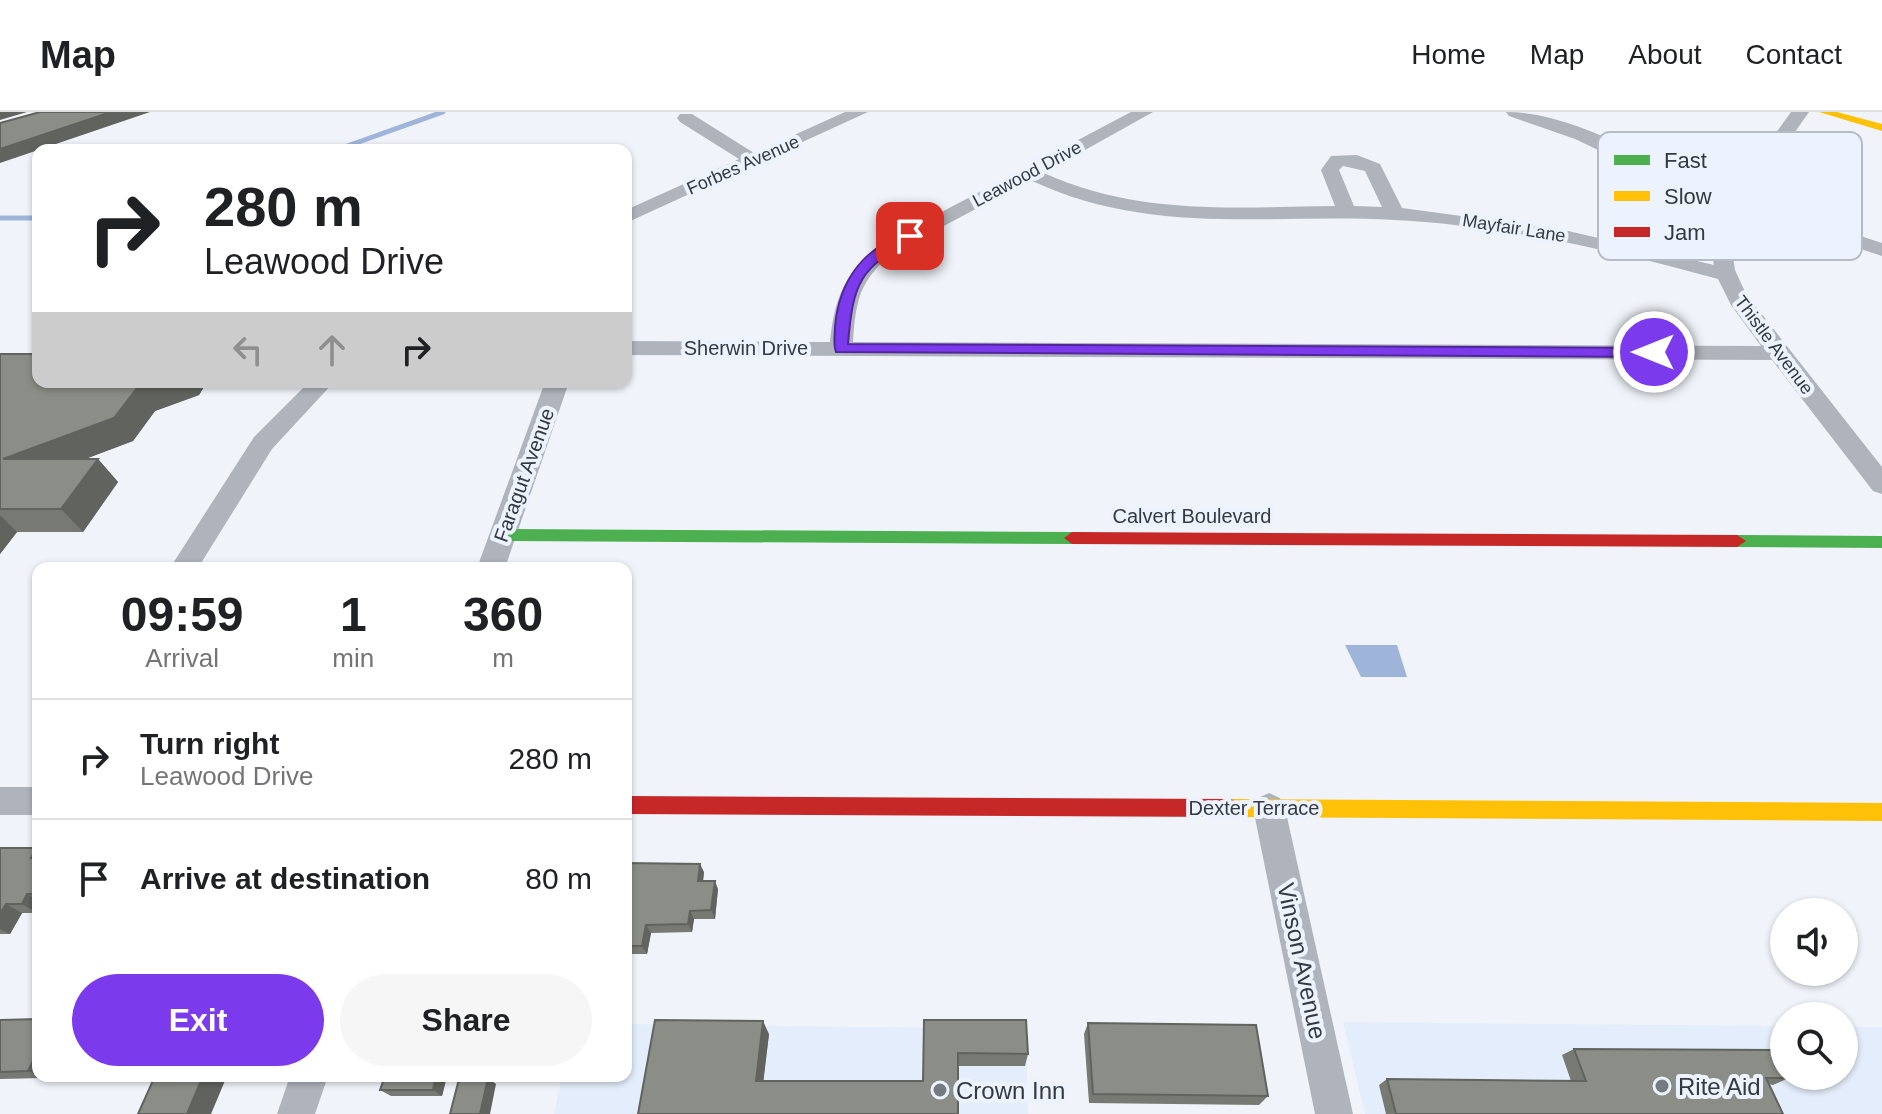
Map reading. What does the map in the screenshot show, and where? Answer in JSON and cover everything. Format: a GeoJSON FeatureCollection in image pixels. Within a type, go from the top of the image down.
{"type":"FeatureCollection","features":[{"type":"Feature","properties":{"kind":"street","name":"Forbes Avenue"},"geometry":{"type":"LineString","coordinates":[[632,214],[859,112]]}},
{"type":"Feature","properties":{"kind":"street","name":"Leawood Drive"},"geometry":{"type":"LineString","coordinates":[[841,349],[844,302],[850,285],[871,260],[886,249],[1144,112]]}},
{"type":"Feature","properties":{"kind":"street"},"geometry":{"type":"LineString","coordinates":[[1515,112],[1598,144]]}},
{"type":"Feature","properties":{"kind":"street","name":"Thistle Avenue"},"geometry":{"type":"LineString","coordinates":[[1786,132],[1800,112]]}},
{"type":"Feature","properties":{"kind":"street"},"geometry":{"type":"LineString","coordinates":[[1825,112],[1882,128]]}},
{"type":"Feature","properties":{"kind":"street"},"geometry":{"type":"LineString","coordinates":[[686,118],[753,160]]}},
{"type":"Feature","properties":{"kind":"street"},"geometry":{"type":"LineString","coordinates":[[1347,212],[1330,170],[1338,160],[1346,159],[1373,168],[1394,213]]}},
{"type":"Feature","properties":{"kind":"street","name":"Mayfair Lane"},"geometry":{"type":"LineString","coordinates":[[1029,173],[1074,195],[1132,209],[1394,213],[1541,231],[1598,242]]}},
{"type":"Feature","properties":{"kind":"street"},"geometry":{"type":"LineString","coordinates":[[1862,243],[1882,250]]}},
{"type":"Feature","properties":{"kind":"street","name":"Mayfair Lane"},"geometry":{"type":"LineString","coordinates":[[1672,260],[1726,275]]}},
{"type":"Feature","properties":{"kind":"street","name":"Thistle Avenue"},"geometry":{"type":"LineString","coordinates":[[1724,260],[1726,275],[1737,298],[1882,485]]}},
{"type":"Feature","properties":{"kind":"street","name":"Sherwin Drive"},"geometry":{"type":"LineString","coordinates":[[632,348],[1779,353]]}},
{"type":"Feature","properties":{"kind":"street"},"geometry":{"type":"LineString","coordinates":[[188,562],[263,443],[316,388]]}},
{"type":"Feature","properties":{"kind":"street","name":"Faragut Avenue"},"geometry":{"type":"LineString","coordinates":[[493,562],[555,388]]}},
{"type":"Feature","properties":{"kind":"street","name":"Calvert Boulevard"},"geometry":{"type":"LineString","coordinates":[[502,535],[1882,542]]}},
{"type":"Feature","properties":{"kind":"street"},"geometry":{"type":"LineString","coordinates":[[0,801],[32,801]]}},
{"type":"Feature","properties":{"kind":"street","name":"Dexter Terrace"},"geometry":{"type":"LineString","coordinates":[[632,805],[1882,812]]}},
{"type":"Feature","properties":{"kind":"street","name":"Vinson Avenue"},"geometry":{"type":"LineString","coordinates":[[1269,808],[1334,1114]]}},
{"type":"Feature","properties":{"kind":"street"},"geometry":{"type":"LineString","coordinates":[[296,1114],[307,1082]]}},
{"type":"Feature","properties":{"kind":"shaded area"},"geometry":{"type":"Polygon","coordinates":[[[1343,1022],[1770,1026],[1770,1090],[1858,1090],[1858,1027],[1882,1027],[1882,1114],[1365,1114],[1343,1022]]]}},
{"type":"Feature","properties":{"kind":"shaded area"},"geometry":{"type":"Polygon","coordinates":[[[632,1024],[1026,1029],[1028,1114],[554,1114],[561,1082],[632,1082],[632,1024]]]}},
{"type":"Feature","properties":{"kind":"water"},"geometry":{"type":"Polygon","coordinates":[[[1345,645],[1397,645],[1407,677],[1361,677],[1345,645]]]}},
{"type":"Feature","properties":{"kind":"building"},"geometry":{"type":"Polygon","coordinates":[[[40,112],[111,112],[0,149],[0,123],[40,112]]]}},
{"type":"Feature","properties":{"kind":"building"},"geometry":{"type":"Polygon","coordinates":[[[0,354],[32,354],[32,388],[137,388],[114,418],[3,459],[98,459],[61,509],[0,509],[0,354]]]}},
{"type":"Feature","properties":{"kind":"building"},"geometry":{"type":"Polygon","coordinates":[[[0,848],[32,848],[32,894],[27,894],[22,904],[6,904],[0,914],[0,848]]]}},
{"type":"Feature","properties":{"kind":"building"},"geometry":{"type":"Polygon","coordinates":[[[632,863],[700,864],[698,881],[715,881],[711,910],[690,911],[688,924],[646,925],[642,946],[632,946],[632,863]]]}},
{"type":"Feature","properties":{"kind":"building"},"geometry":{"type":"Polygon","coordinates":[[[32,1019],[32,1063],[28,1071],[0,1072],[0,1020],[32,1019]]]}},
{"type":"Feature","properties":{"kind":"building"},"geometry":{"type":"Polygon","coordinates":[[[655,1020],[763,1021],[756,1081],[923,1081],[924,1020],[1026,1020],[1028,1054],[958,1053],[958,1114],[638,1114],[655,1020]]]}},
{"type":"Feature","properties":{"kind":"building"},"geometry":{"type":"Polygon","coordinates":[[[1088,1023],[1256,1025],[1268,1096],[1093,1094],[1088,1023]]]}},
{"type":"Feature","properties":{"kind":"building"},"geometry":{"type":"Polygon","coordinates":[[[1574,1049],[1770,1050],[1770,1078],[1766,1078],[1783,1114],[1396,1114],[1387,1079],[1586,1081],[1574,1049]]]}},
{"type":"Feature","properties":{"kind":"building"},"geometry":{"type":"Polygon","coordinates":[[[152,1082],[200,1082],[187,1114],[138,1114],[152,1082]]]}},
{"type":"Feature","properties":{"kind":"building"},"geometry":{"type":"Polygon","coordinates":[[[383,1082],[435,1082],[433,1090],[380,1090],[383,1082]]]}},
{"type":"Feature","properties":{"kind":"building"},"geometry":{"type":"Polygon","coordinates":[[[458,1082],[487,1082],[480,1114],[450,1114],[458,1082]]]}},
{"type":"Feature","properties":{"kind":"waterway"},"geometry":{"type":"LineString","coordinates":[[353,144],[443,112]]}},
{"type":"Feature","properties":{"kind":"waterway"},"geometry":{"type":"LineString","coordinates":[[0,218],[32,218]]}},
{"type":"Feature","properties":{"kind":"traffic: fast"},"geometry":{"type":"LineString","coordinates":[[502,535],[1072,538]]}},
{"type":"Feature","properties":{"kind":"traffic: fast"},"geometry":{"type":"LineString","coordinates":[[1737,541],[1882,542]]}},
{"type":"Feature","properties":{"kind":"traffic: slow"},"geometry":{"type":"LineString","coordinates":[[1825,112],[1882,128]]}},
{"type":"Feature","properties":{"kind":"traffic: slow"},"geometry":{"type":"LineString","coordinates":[[1230,808],[1882,812]]}},
{"type":"Feature","properties":{"kind":"traffic: jam"},"geometry":{"type":"LineString","coordinates":[[1072,538],[1737,541]]}},
{"type":"Feature","properties":{"kind":"traffic: jam"},"geometry":{"type":"LineString","coordinates":[[632,805],[1230,808]]}},
{"type":"Feature","properties":{"kind":"place","name":"Rite Aid"},"geometry":{"type":"Point","coordinates":[1662,1086]}},
{"type":"Feature","properties":{"kind":"place","name":"Crown Inn"},"geometry":{"type":"Point","coordinates":[940,1090]}},
{"type":"Feature","properties":{"kind":"route"},"geometry":{"type":"LineString","coordinates":[[910,236],[886,249],[857,273],[844,302],[841,349],[1654,352]]}}]}
